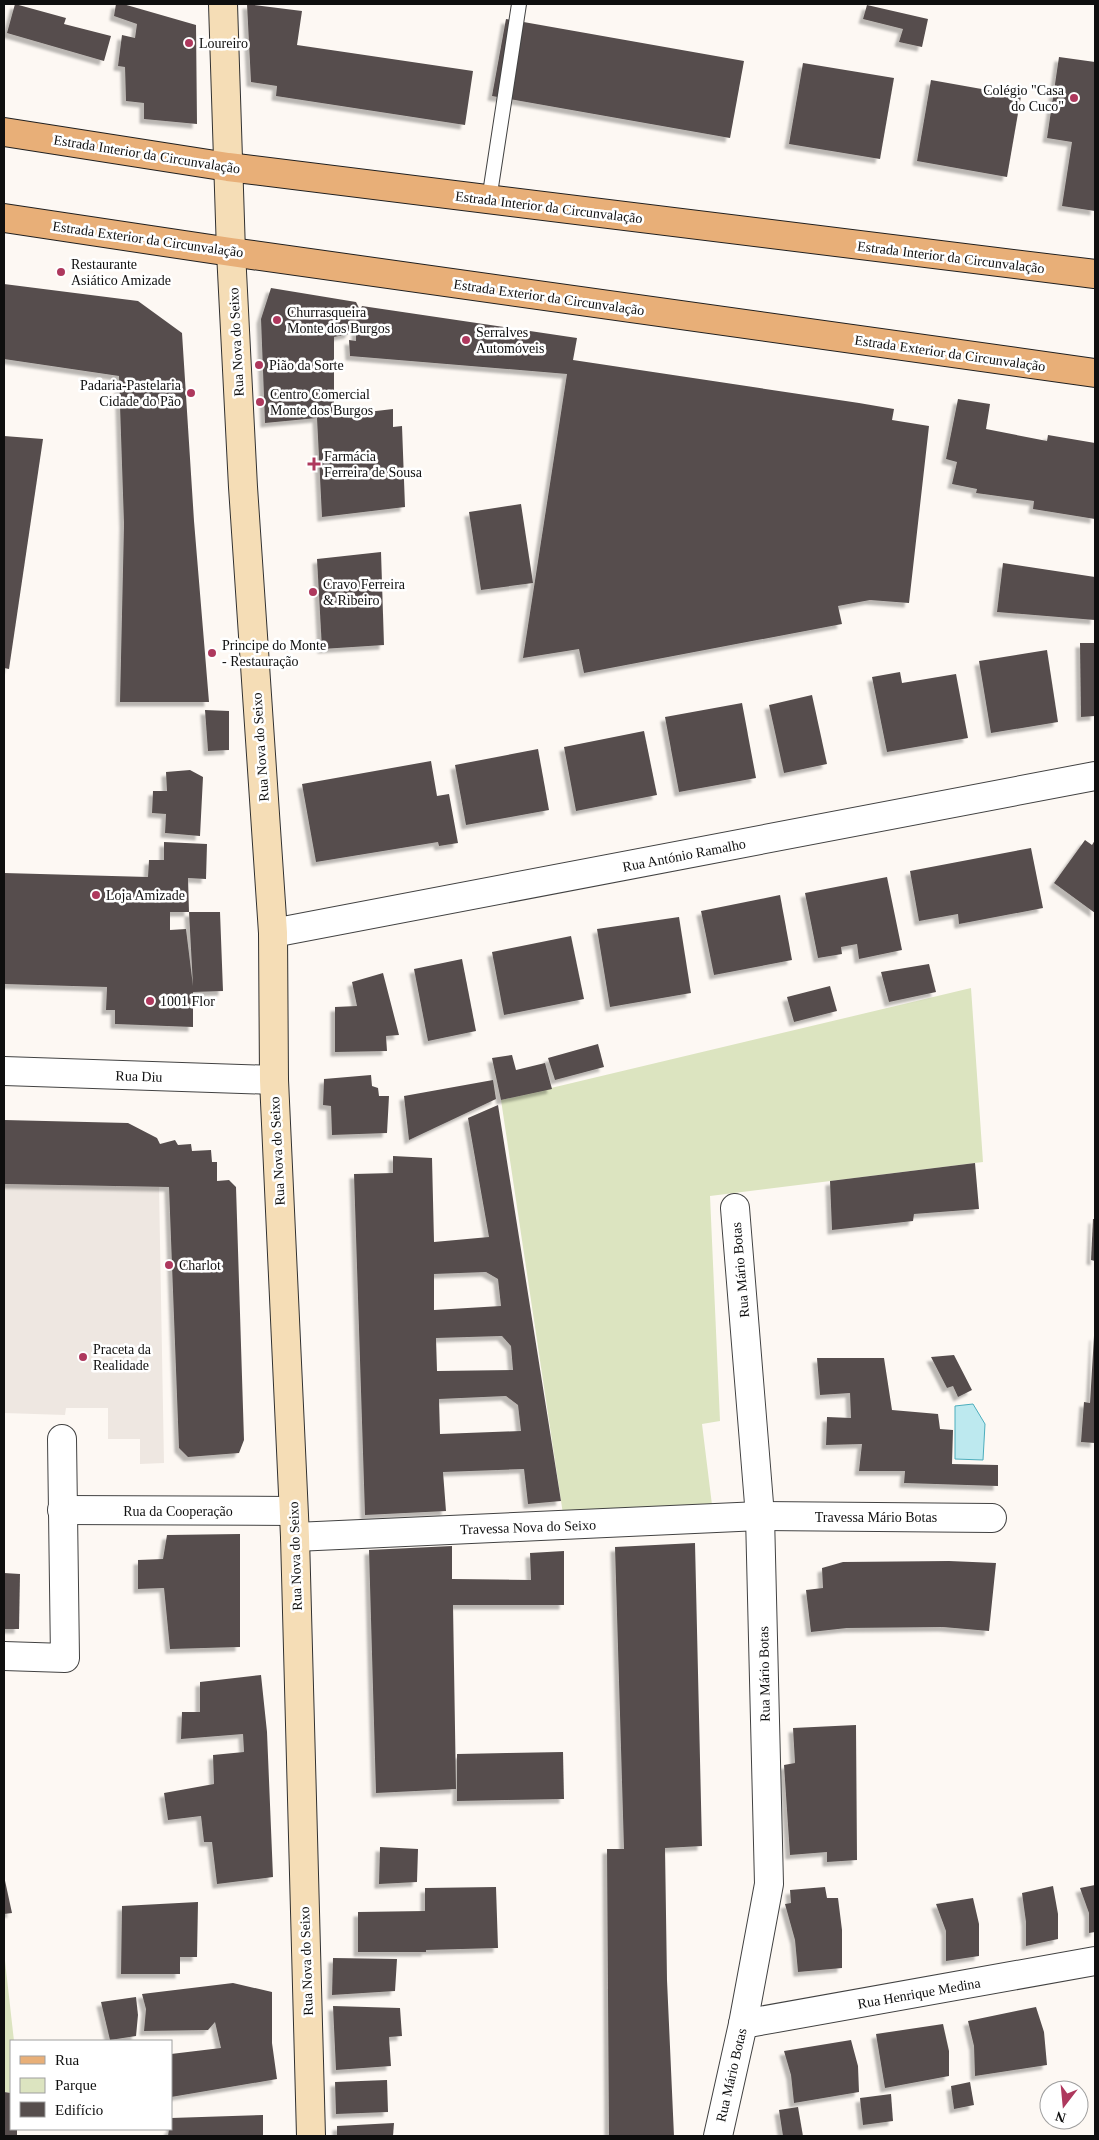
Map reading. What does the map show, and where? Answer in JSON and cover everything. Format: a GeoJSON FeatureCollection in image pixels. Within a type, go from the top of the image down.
{"type":"FeatureCollection","features":[{"type":"Feature","properties":{"kind":"main road","name":"Rua Nova do Seixo"},"geometry":{"type":"LineString","coordinates":[[223,4],[231,252],[243,487],[273,933],[274,1080],[294,1524],[311,2136]]}},
{"type":"Feature","properties":{"kind":"main road","name":"Estrada Interior da Circunvalação"},"geometry":{"type":"LineString","coordinates":[[4,132],[228,167],[1095,274]]}},
{"type":"Feature","properties":{"kind":"main road","name":"Estrada Exterior da Circunvalação"},"geometry":{"type":"LineString","coordinates":[[4,218],[231,252],[1095,373]]}},
{"type":"Feature","properties":{"kind":"street","name":"Rua António Ramalho"},"geometry":{"type":"LineString","coordinates":[[273,933],[1095,776]]}},
{"type":"Feature","properties":{"kind":"street","name":"Rua Diu"},"geometry":{"type":"LineString","coordinates":[[4,1071],[274,1080]]}},
{"type":"Feature","properties":{"kind":"street","name":"Rua Mário Botas"},"geometry":{"type":"LineString","coordinates":[[718,2136],[743,2024],[769,1884],[760,1516],[735,1208]]}},
{"type":"Feature","properties":{"kind":"street"},"geometry":{"type":"LineString","coordinates":[[4,1656],[65,1658],[62,1439]]}},
{"type":"Feature","properties":{"kind":"street","name":"Rua da Cooperação"},"geometry":{"type":"LineString","coordinates":[[62,1510],[294,1524]]}},
{"type":"Feature","properties":{"kind":"street","name":"Travessa Nova do Seixo"},"geometry":{"type":"LineString","coordinates":[[294,1524],[760,1516]]}},
{"type":"Feature","properties":{"kind":"street","name":"Travessa Mário Botas"},"geometry":{"type":"LineString","coordinates":[[760,1516],[992,1518]]}},
{"type":"Feature","properties":{"kind":"street","name":"Rua Henrique Medina"},"geometry":{"type":"LineString","coordinates":[[743,2024],[1095,1962]]}},
{"type":"Feature","properties":{"kind":"lane"},"geometry":{"type":"LineString","coordinates":[[489,200],[519,4]]}},
{"type":"Feature","properties":{"kind":"green space"},"geometry":{"type":"Polygon","coordinates":[[[971,988],[983,1162],[710,1196],[720,1421],[702,1424],[712,1505],[563,1514],[501,1100],[971,988]]]}},
{"type":"Feature","properties":{"kind":"green space"},"geometry":{"type":"Polygon","coordinates":[[[4,1952],[14,2040],[10,2040],[10,2093],[4,2092],[4,1952]]]}},
{"type":"Feature","properties":{"kind":"shaded area","name":"Praceta da Realidade"},"geometry":{"type":"Polygon","coordinates":[[[4,1184],[159,1187],[164,1463],[140,1464],[140,1439],[108,1439],[108,1408],[66,1408],[65,1415],[4,1413],[4,1184]]]}},
{"type":"Feature","properties":{"kind":"water"},"geometry":{"type":"Polygon","coordinates":[[[973,1404],[985,1424],[983,1460],[955,1459],[955,1406],[973,1404]]]}},
{"type":"Feature","properties":{"kind":"building"},"geometry":{"type":"Polygon","coordinates":[[[15,4],[66,18],[64,24],[111,36],[104,61],[7,33],[15,4]]]}},
{"type":"Feature","properties":{"kind":"building"},"geometry":{"type":"Polygon","coordinates":[[[116,4],[123,4],[196,25],[197,124],[144,119],[144,103],[126,101],[125,67],[118,66],[122,35],[135,38],[137,24],[114,16],[116,4]]]}},
{"type":"Feature","properties":{"kind":"building"},"geometry":{"type":"Polygon","coordinates":[[[247,4],[302,11],[297,45],[473,71],[465,125],[276,96],[277,86],[251,82],[247,4]]]}},
{"type":"Feature","properties":{"kind":"building"},"geometry":{"type":"Polygon","coordinates":[[[867,5],[928,19],[922,47],[899,42],[903,29],[863,19],[867,5]]]}},
{"type":"Feature","properties":{"kind":"building"},"geometry":{"type":"Polygon","coordinates":[[[506,19],[744,61],[730,138],[492,96],[506,19]]]}},
{"type":"Feature","properties":{"kind":"building"},"geometry":{"type":"Polygon","coordinates":[[[1059,57],[1095,62],[1095,211],[1062,206],[1072,142],[1047,138],[1059,57]]]}},
{"type":"Feature","properties":{"kind":"building"},"geometry":{"type":"Polygon","coordinates":[[[803,63],[894,78],[880,159],[789,144],[803,63]]]}},
{"type":"Feature","properties":{"kind":"building"},"geometry":{"type":"Polygon","coordinates":[[[931,80],[1021,96],[1007,177],[917,161],[931,80]]]}},
{"type":"Feature","properties":{"kind":"building"},"geometry":{"type":"Polygon","coordinates":[[[4,284],[138,301],[182,333],[194,521],[209,702],[120,702],[124,524],[119,376],[4,359],[4,284]]]}},
{"type":"Feature","properties":{"kind":"building"},"geometry":{"type":"Polygon","coordinates":[[[271,288],[356,302],[360,310],[362,306],[577,338],[573,360],[894,409],[892,420],[929,426],[909,603],[870,600],[838,606],[842,624],[584,673],[579,649],[523,658],[567,374],[350,356],[349,340],[356,341],[356,320],[349,334],[334,337],[334,416],[393,409],[393,427],[402,426],[405,507],[322,517],[317,418],[265,423],[261,319],[271,288]]]}},
{"type":"Feature","properties":{"kind":"building"},"geometry":{"type":"Polygon","coordinates":[[[958,399],[990,404],[986,429],[1047,441],[1048,435],[1095,443],[1095,519],[1033,509],[1034,501],[976,493],[977,489],[952,484],[957,462],[946,459],[958,399]]]}},
{"type":"Feature","properties":{"kind":"building"},"geometry":{"type":"Polygon","coordinates":[[[4,436],[43,439],[9,669],[4,668],[4,436]]]}},
{"type":"Feature","properties":{"kind":"building"},"geometry":{"type":"Polygon","coordinates":[[[521,504],[533,583],[481,590],[469,512],[521,504]]]}},
{"type":"Feature","properties":{"kind":"building"},"geometry":{"type":"Polygon","coordinates":[[[381,552],[384,645],[322,649],[317,559],[381,552]]]}},
{"type":"Feature","properties":{"kind":"building"},"geometry":{"type":"Polygon","coordinates":[[[1003,563],[1095,577],[1095,620],[997,612],[1003,563]]]}},
{"type":"Feature","properties":{"kind":"building"},"geometry":{"type":"Polygon","coordinates":[[[1080,643],[1095,643],[1095,716],[1081,717],[1080,643]]]}},
{"type":"Feature","properties":{"kind":"building"},"geometry":{"type":"Polygon","coordinates":[[[1047,650],[1058,722],[991,733],[979,661],[1047,650]]]}},
{"type":"Feature","properties":{"kind":"building"},"geometry":{"type":"Polygon","coordinates":[[[900,672],[902,683],[956,674],[968,738],[887,752],[872,677],[900,672]]]}},
{"type":"Feature","properties":{"kind":"building"},"geometry":{"type":"Polygon","coordinates":[[[812,695],[827,764],[784,773],[769,705],[812,695]]]}},
{"type":"Feature","properties":{"kind":"building"},"geometry":{"type":"Polygon","coordinates":[[[742,703],[756,778],[679,792],[665,717],[742,703]]]}},
{"type":"Feature","properties":{"kind":"building"},"geometry":{"type":"Polygon","coordinates":[[[205,710],[229,711],[229,750],[208,751],[205,710]]]}},
{"type":"Feature","properties":{"kind":"building"},"geometry":{"type":"Polygon","coordinates":[[[644,731],[657,795],[576,811],[564,747],[644,731]]]}},
{"type":"Feature","properties":{"kind":"building"},"geometry":{"type":"Polygon","coordinates":[[[538,749],[549,810],[466,825],[455,765],[538,749]]]}},
{"type":"Feature","properties":{"kind":"building"},"geometry":{"type":"Polygon","coordinates":[[[431,761],[437,796],[449,794],[458,843],[439,846],[438,842],[316,862],[302,784],[431,761]]]}},
{"type":"Feature","properties":{"kind":"building"},"geometry":{"type":"Polygon","coordinates":[[[190,770],[203,777],[200,836],[165,833],[166,814],[152,813],[153,791],[167,791],[166,772],[190,770]]]}},
{"type":"Feature","properties":{"kind":"building"},"geometry":{"type":"Polygon","coordinates":[[[1085,840],[1092,845],[1095,840],[1095,913],[1054,883],[1085,840]]]}},
{"type":"Feature","properties":{"kind":"building"},"geometry":{"type":"Polygon","coordinates":[[[164,842],[207,844],[206,879],[188,878],[189,912],[220,912],[223,991],[193,992],[193,1027],[115,1024],[115,1010],[106,1010],[107,987],[4,984],[4,873],[148,877],[149,860],[164,860],[164,842]],[[170,912],[170,930],[186,929],[193,986],[189,912],[170,912]]]}},
{"type":"Feature","properties":{"kind":"building"},"geometry":{"type":"Polygon","coordinates":[[[1031,848],[1043,908],[959,924],[958,914],[919,921],[910,871],[1031,848]]]}},
{"type":"Feature","properties":{"kind":"building"},"geometry":{"type":"Polygon","coordinates":[[[887,877],[902,950],[859,959],[857,944],[841,947],[842,954],[818,958],[805,893],[887,877]]]}},
{"type":"Feature","properties":{"kind":"building"},"geometry":{"type":"Polygon","coordinates":[[[780,895],[792,960],[714,975],[701,911],[780,895]]]}},
{"type":"Feature","properties":{"kind":"building"},"geometry":{"type":"Polygon","coordinates":[[[679,917],[691,993],[610,1007],[597,929],[679,917]]]}},
{"type":"Feature","properties":{"kind":"building"},"geometry":{"type":"Polygon","coordinates":[[[571,936],[584,999],[504,1015],[492,952],[571,936]]]}},
{"type":"Feature","properties":{"kind":"building"},"geometry":{"type":"Polygon","coordinates":[[[462,959],[476,1031],[428,1041],[414,969],[462,959]]]}},
{"type":"Feature","properties":{"kind":"building"},"geometry":{"type":"Polygon","coordinates":[[[929,964],[936,992],[889,1002],[881,972],[929,964]]]}},
{"type":"Feature","properties":{"kind":"building"},"geometry":{"type":"Polygon","coordinates":[[[383,973],[399,1035],[386,1036],[387,1051],[335,1052],[335,1007],[357,1006],[352,982],[383,973]]]}},
{"type":"Feature","properties":{"kind":"building"},"geometry":{"type":"Polygon","coordinates":[[[830,986],[837,1011],[794,1022],[787,997],[830,986]]]}},
{"type":"Feature","properties":{"kind":"building"},"geometry":{"type":"Polygon","coordinates":[[[598,1044],[604,1067],[555,1080],[548,1058],[598,1044]]]}},
{"type":"Feature","properties":{"kind":"building"},"geometry":{"type":"Polygon","coordinates":[[[512,1055],[516,1070],[545,1063],[552,1089],[501,1100],[492,1058],[512,1055]]]}},
{"type":"Feature","properties":{"kind":"building"},"geometry":{"type":"Polygon","coordinates":[[[371,1075],[372,1086],[378,1088],[379,1096],[389,1096],[387,1133],[332,1135],[331,1106],[323,1105],[324,1079],[371,1075]]]}},
{"type":"Feature","properties":{"kind":"building"},"geometry":{"type":"Polygon","coordinates":[[[493,1080],[496,1099],[409,1140],[404,1096],[493,1080]]]}},
{"type":"Feature","properties":{"kind":"building"},"geometry":{"type":"Polygon","coordinates":[[[498,1105],[561,1501],[528,1504],[524,1469],[443,1472],[446,1511],[365,1515],[354,1174],[393,1173],[393,1156],[432,1158],[434,1242],[489,1237],[468,1118],[498,1105]],[[486,1272],[434,1274],[434,1310],[501,1306],[498,1279],[486,1272]],[[502,1336],[436,1338],[437,1371],[513,1370],[511,1346],[502,1336]],[[506,1396],[439,1399],[440,1434],[521,1431],[518,1405],[506,1396]]]}},
{"type":"Feature","properties":{"kind":"building"},"geometry":{"type":"Polygon","coordinates":[[[4,1120],[128,1123],[157,1138],[160,1144],[175,1140],[178,1145],[191,1144],[192,1151],[211,1150],[212,1162],[217,1162],[217,1181],[229,1180],[236,1187],[244,1440],[239,1453],[188,1457],[179,1448],[169,1187],[4,1184],[4,1120]]]}},
{"type":"Feature","properties":{"kind":"building"},"geometry":{"type":"Polygon","coordinates":[[[975,1163],[979,1209],[914,1214],[913,1221],[832,1230],[830,1181],[975,1163]]]}},
{"type":"Feature","properties":{"kind":"building"},"geometry":{"type":"Polygon","coordinates":[[[1093,1219],[1095,1219],[1095,1261],[1091,1260],[1093,1219]]]}},
{"type":"Feature","properties":{"kind":"building"},"geometry":{"type":"Polygon","coordinates":[[[1094,1336],[1095,1443],[1081,1442],[1084,1402],[1090,1403],[1094,1336]]]}},
{"type":"Feature","properties":{"kind":"building"},"geometry":{"type":"Polygon","coordinates":[[[954,1355],[972,1390],[958,1397],[953,1386],[947,1388],[931,1357],[954,1355]]]}},
{"type":"Feature","properties":{"kind":"building"},"geometry":{"type":"Polygon","coordinates":[[[817,1358],[884,1358],[892,1410],[938,1414],[940,1429],[953,1430],[952,1464],[998,1465],[998,1486],[904,1483],[905,1471],[859,1471],[862,1444],[826,1445],[827,1417],[851,1418],[850,1393],[820,1395],[817,1358]]]}},
{"type":"Feature","properties":{"kind":"building"},"geometry":{"type":"Polygon","coordinates":[[[240,1534],[240,1647],[170,1649],[164,1588],[138,1589],[138,1560],[163,1559],[167,1535],[240,1534]]]}},
{"type":"Feature","properties":{"kind":"building"},"geometry":{"type":"Polygon","coordinates":[[[695,1543],[702,1846],[665,1848],[667,1980],[674,2136],[609,2136],[607,1849],[624,1849],[615,1547],[695,1543]]]}},
{"type":"Feature","properties":{"kind":"building"},"geometry":{"type":"Polygon","coordinates":[[[452,1546],[452,1579],[531,1580],[530,1553],[564,1551],[564,1605],[453,1605],[456,1789],[376,1793],[369,1550],[452,1546]]]}},
{"type":"Feature","properties":{"kind":"building"},"geometry":{"type":"Polygon","coordinates":[[[949,1561],[996,1563],[989,1631],[943,1627],[847,1628],[811,1632],[806,1590],[823,1588],[822,1568],[843,1562],[949,1561]]]}},
{"type":"Feature","properties":{"kind":"building"},"geometry":{"type":"Polygon","coordinates":[[[4,1573],[20,1574],[19,1629],[4,1629],[4,1573]]]}},
{"type":"Feature","properties":{"kind":"building"},"geometry":{"type":"Polygon","coordinates":[[[261,1675],[267,1732],[273,1877],[217,1884],[212,1842],[204,1842],[201,1816],[168,1820],[164,1793],[214,1784],[213,1755],[244,1752],[243,1734],[181,1739],[182,1712],[200,1712],[200,1682],[261,1675]]]}},
{"type":"Feature","properties":{"kind":"building"},"geometry":{"type":"Polygon","coordinates":[[[856,1725],[857,1860],[827,1862],[827,1852],[790,1855],[784,1765],[795,1763],[793,1728],[856,1725]]]}},
{"type":"Feature","properties":{"kind":"building"},"geometry":{"type":"Polygon","coordinates":[[[563,1752],[564,1799],[457,1801],[457,1754],[563,1752]]]}},
{"type":"Feature","properties":{"kind":"building"},"geometry":{"type":"Polygon","coordinates":[[[380,1847],[418,1849],[417,1882],[379,1884],[380,1847]]]}},
{"type":"Feature","properties":{"kind":"building"},"geometry":{"type":"Polygon","coordinates":[[[4,1876],[12,1913],[4,1914],[4,1876]]]}},
{"type":"Feature","properties":{"kind":"building"},"geometry":{"type":"Polygon","coordinates":[[[1095,1885],[1095,1932],[1089,1933],[1089,1913],[1080,1888],[1095,1885]]]}},
{"type":"Feature","properties":{"kind":"building"},"geometry":{"type":"Polygon","coordinates":[[[1053,1886],[1058,1914],[1058,1939],[1026,1946],[1026,1922],[1022,1893],[1053,1886]]]}},
{"type":"Feature","properties":{"kind":"building"},"geometry":{"type":"Polygon","coordinates":[[[496,1887],[498,1948],[426,1950],[426,1952],[358,1952],[358,1912],[425,1911],[425,1888],[496,1887]]]}},
{"type":"Feature","properties":{"kind":"building"},"geometry":{"type":"Polygon","coordinates":[[[825,1887],[827,1898],[838,1898],[842,1930],[842,1968],[798,1972],[795,1940],[785,1904],[791,1903],[790,1890],[825,1887]]]}},
{"type":"Feature","properties":{"kind":"building"},"geometry":{"type":"Polygon","coordinates":[[[973,1898],[979,1924],[979,1956],[946,1961],[946,1931],[936,1904],[973,1898]]]}},
{"type":"Feature","properties":{"kind":"building"},"geometry":{"type":"Polygon","coordinates":[[[198,1902],[197,1957],[180,1957],[180,1974],[121,1974],[122,1906],[198,1902]]]}},
{"type":"Feature","properties":{"kind":"building"},"geometry":{"type":"Polygon","coordinates":[[[333,1958],[397,1959],[395,1991],[332,1995],[333,1958]]]}},
{"type":"Feature","properties":{"kind":"building"},"geometry":{"type":"Polygon","coordinates":[[[233,1983],[272,1992],[272,2043],[277,2079],[172,2097],[172,2054],[221,2048],[215,2022],[208,2030],[144,2031],[146,2009],[142,1994],[233,1983]]]}},
{"type":"Feature","properties":{"kind":"building"},"geometry":{"type":"Polygon","coordinates":[[[136,1997],[138,2015],[136,2036],[110,2040],[101,2002],[136,1997]]]}},
{"type":"Feature","properties":{"kind":"building"},"geometry":{"type":"Polygon","coordinates":[[[333,2006],[400,2008],[402,2036],[389,2037],[391,2066],[336,2070],[333,2006]]]}},
{"type":"Feature","properties":{"kind":"building"},"geometry":{"type":"Polygon","coordinates":[[[1036,2007],[1044,2032],[1047,2065],[975,2076],[974,2046],[968,2021],[1036,2007]]]}},
{"type":"Feature","properties":{"kind":"building"},"geometry":{"type":"Polygon","coordinates":[[[943,2024],[949,2051],[949,2076],[885,2088],[876,2034],[943,2024]]]}},
{"type":"Feature","properties":{"kind":"building"},"geometry":{"type":"Polygon","coordinates":[[[851,2040],[858,2066],[859,2092],[794,2103],[791,2075],[784,2051],[851,2040]]]}},
{"type":"Feature","properties":{"kind":"building"},"geometry":{"type":"Polygon","coordinates":[[[387,2080],[388,2112],[336,2114],[335,2082],[387,2080]]]}},
{"type":"Feature","properties":{"kind":"building"},"geometry":{"type":"Polygon","coordinates":[[[970,2082],[974,2105],[954,2109],[951,2086],[970,2082]]]}},
{"type":"Feature","properties":{"kind":"building"},"geometry":{"type":"Polygon","coordinates":[[[4,2092],[10,2093],[10,2130],[17,2130],[17,2136],[4,2136],[4,2092]]]}},
{"type":"Feature","properties":{"kind":"building"},"geometry":{"type":"Polygon","coordinates":[[[891,2094],[893,2121],[863,2125],[860,2098],[891,2094]]]}},
{"type":"Feature","properties":{"kind":"building"},"geometry":{"type":"Polygon","coordinates":[[[798,2107],[803,2136],[783,2136],[779,2110],[798,2107]]]}},
{"type":"Feature","properties":{"kind":"building"},"geometry":{"type":"Polygon","coordinates":[[[263,2115],[263,2136],[168,2136],[169,2130],[172,2130],[172,2118],[263,2115]]]}},
{"type":"Feature","properties":{"kind":"building"},"geometry":{"type":"Polygon","coordinates":[[[394,2123],[393,2136],[337,2136],[337,2126],[394,2123]]]}},
{"type":"Feature","properties":{"kind":"place","name":"Loureiro"},"geometry":{"type":"Point","coordinates":[189,43]}},
{"type":"Feature","properties":{"kind":"place","name":"Colégio \"Casa do Cuco\""},"geometry":{"type":"Point","coordinates":[1074,98]}},
{"type":"Feature","properties":{"kind":"place","name":"Restaurante Asiático Amizade"},"geometry":{"type":"Point","coordinates":[61,272]}},
{"type":"Feature","properties":{"kind":"place","name":"Churrasqueira Monte dos Burgos"},"geometry":{"type":"Point","coordinates":[277,320]}},
{"type":"Feature","properties":{"kind":"place","name":"Serralves Automóveis"},"geometry":{"type":"Point","coordinates":[466,340]}},
{"type":"Feature","properties":{"kind":"place","name":"Pião da Sorte"},"geometry":{"type":"Point","coordinates":[259,365]}},
{"type":"Feature","properties":{"kind":"place","name":"Padaria-Pastelaria Cidade do Pão"},"geometry":{"type":"Point","coordinates":[191,393]}},
{"type":"Feature","properties":{"kind":"place","name":"Centro Comercial Monte dos Burgos"},"geometry":{"type":"Point","coordinates":[260,402]}},
{"type":"Feature","properties":{"kind":"place","name":"Farmácia Ferreira de Sousa"},"geometry":{"type":"Point","coordinates":[314,464]}},
{"type":"Feature","properties":{"kind":"place","name":"Cravo Ferreira & Ribeiro"},"geometry":{"type":"Point","coordinates":[313,592]}},
{"type":"Feature","properties":{"kind":"place","name":"Principe do Monte - Restauração"},"geometry":{"type":"Point","coordinates":[212,653]}},
{"type":"Feature","properties":{"kind":"place","name":"Loja Amizade"},"geometry":{"type":"Point","coordinates":[96,895]}},
{"type":"Feature","properties":{"kind":"place","name":"1001 Flor"},"geometry":{"type":"Point","coordinates":[150,1001]}},
{"type":"Feature","properties":{"kind":"place","name":"Charlot"},"geometry":{"type":"Point","coordinates":[169,1265]}},
{"type":"Feature","properties":{"kind":"place","name":"Praceta da Realidade"},"geometry":{"type":"Point","coordinates":[83,1357]}}]}
